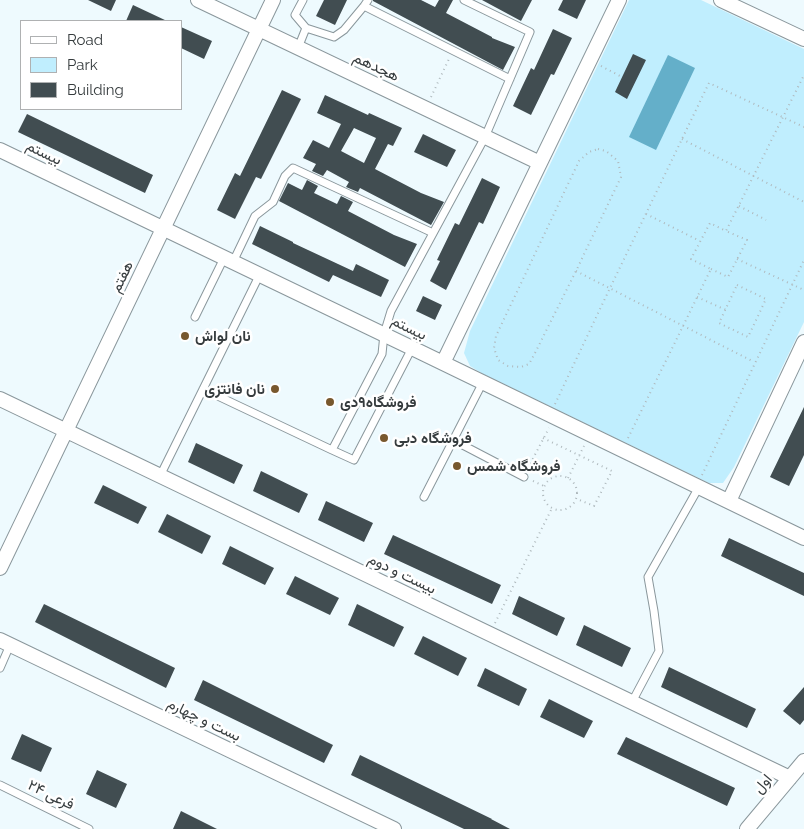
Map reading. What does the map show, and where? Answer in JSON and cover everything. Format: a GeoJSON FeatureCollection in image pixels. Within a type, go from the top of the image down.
{"type":"FeatureCollection","features":[{"type":"Feature","properties":{"kind":"street","name":"هجدهم"},"geometry":{"type":"LineString","coordinates":[[198,0],[540,163]]}},
{"type":"Feature","properties":{"kind":"street","name":"هفتم"},"geometry":{"type":"LineString","coordinates":[[0,568],[273,0]]}},
{"type":"Feature","properties":{"kind":"street"},"geometry":{"type":"LineString","coordinates":[[443,363],[619,0]]}},
{"type":"Feature","properties":{"kind":"street"},"geometry":{"type":"LineString","coordinates":[[721,0],[804,39]]}},
{"type":"Feature","properties":{"kind":"street","name":"بیستم"},"geometry":{"type":"LineString","coordinates":[[0,150],[555,416],[804,538]]}},
{"type":"Feature","properties":{"kind":"street"},"geometry":{"type":"LineString","coordinates":[[728,501],[804,342]]}},
{"type":"Feature","properties":{"kind":"street","name":"بیست و دوم"},"geometry":{"type":"LineString","coordinates":[[0,399],[790,778]]}},
{"type":"Feature","properties":{"kind":"street","name":"بست و چهارم"},"geometry":{"type":"LineString","coordinates":[[5,643],[394,829]]}},
{"type":"Feature","properties":{"kind":"street","name":"اول"},"geometry":{"type":"LineString","coordinates":[[747,829],[804,761]]}},
{"type":"Feature","properties":{"kind":"lane"},"geometry":{"type":"LineString","coordinates":[[303,0],[295,15],[306,28],[334,37],[344,30],[366,3],[510,78]]}},
{"type":"Feature","properties":{"kind":"lane"},"geometry":{"type":"LineString","coordinates":[[332,450],[382,354],[384,334],[391,311],[485,137],[530,32],[464,0]]}},
{"type":"Feature","properties":{"kind":"lane"},"geometry":{"type":"LineString","coordinates":[[298,48],[306,28]]}},
{"type":"Feature","properties":{"kind":"lane"},"geometry":{"type":"LineString","coordinates":[[195,317],[255,216],[273,202],[285,176],[293,168],[433,233]]}},
{"type":"Feature","properties":{"kind":"lane"},"geometry":{"type":"LineString","coordinates":[[160,476],[260,274]]}},
{"type":"Feature","properties":{"kind":"lane"},"geometry":{"type":"LineString","coordinates":[[203,388],[354,460],[412,348]]}},
{"type":"Feature","properties":{"kind":"lane"},"geometry":{"type":"LineString","coordinates":[[424,497],[483,382]]}},
{"type":"Feature","properties":{"kind":"lane"},"geometry":{"type":"LineString","coordinates":[[453,440],[524,477]]}},
{"type":"Feature","properties":{"kind":"lane"},"geometry":{"type":"LineString","coordinates":[[632,702],[659,651],[648,577],[699,487]]}},
{"type":"Feature","properties":{"kind":"lane"},"geometry":{"type":"LineString","coordinates":[[0,668],[5,643]]}},
{"type":"Feature","properties":{"kind":"lane","name":"فرعی ۲۴"},"geometry":{"type":"LineString","coordinates":[[0,785],[90,829]]}},
{"type":"Feature","properties":{"kind":"path"},"geometry":{"type":"LineString","coordinates":[[425,108],[453,50]]}},
{"type":"Feature","properties":{"kind":"path"},"geometry":{"type":"LineString","coordinates":[[590,60],[622,76]]}},
{"type":"Feature","properties":{"kind":"path"},"geometry":{"type":"LineString","coordinates":[[726,231],[804,75]]}},
{"type":"Feature","properties":{"kind":"path"},"geometry":{"type":"LineString","coordinates":[[544,486],[524,477],[555,416],[555,403],[709,83],[804,127]]}},
{"type":"Feature","properties":{"kind":"path"},"geometry":{"type":"LineString","coordinates":[[682,139],[804,202]]}},
{"type":"Feature","properties":{"kind":"path"},"geometry":{"type":"LineString","coordinates":[[598,149],[606,152],[618,161],[620,177],[576,271],[529,364],[520,367],[508,366],[498,360],[494,348],[496,336],[579,162],[589,152],[598,149]]}},
{"type":"Feature","properties":{"kind":"path"},"geometry":{"type":"LineString","coordinates":[[739,206],[766,220]]}},
{"type":"Feature","properties":{"kind":"path"},"geometry":{"type":"LineString","coordinates":[[646,214],[700,241]]}},
{"type":"Feature","properties":{"kind":"path"},"geometry":{"type":"LineString","coordinates":[[710,223],[746,240],[728,277],[691,259],[700,241],[710,223]]}},
{"type":"Feature","properties":{"kind":"path"},"geometry":{"type":"LineString","coordinates":[[737,259],[804,290]]}},
{"type":"Feature","properties":{"kind":"path"},"geometry":{"type":"LineString","coordinates":[[699,487],[702,474],[804,260]]}},
{"type":"Feature","properties":{"kind":"path"},"geometry":{"type":"LineString","coordinates":[[622,449],[711,269]]}},
{"type":"Feature","properties":{"kind":"path"},"geometry":{"type":"LineString","coordinates":[[576,271],[755,362]]}},
{"type":"Feature","properties":{"kind":"path"},"geometry":{"type":"LineString","coordinates":[[737,285],[766,299],[748,337],[719,323],[726,310],[737,285]]}},
{"type":"Feature","properties":{"kind":"path"},"geometry":{"type":"LineString","coordinates":[[697,297],[726,310]]}},
{"type":"Feature","properties":{"kind":"path"},"geometry":{"type":"LineString","coordinates":[[568,478],[590,434]]}},
{"type":"Feature","properties":{"kind":"path"},"geometry":{"type":"LineString","coordinates":[[544,438],[612,471],[594,506],[577,499]]}},
{"type":"Feature","properties":{"kind":"path"},"geometry":{"type":"LineString","coordinates":[[564,475],[568,478],[572,480],[578,489],[577,499],[571,507],[566,509],[552,508],[545,501],[542,492],[546,482],[554,476],[564,475]]}},
{"type":"Feature","properties":{"kind":"path"},"geometry":{"type":"LineString","coordinates":[[489,634],[552,508]]}},
{"type":"Feature","properties":{"kind":"green space"},"geometry":{"type":"Polygon","coordinates":[[[629,0],[701,0],[804,49],[804,322],[734,467],[723,483],[709,483],[483,374],[470,366],[464,353],[470,331],[629,0]]]}},
{"type":"Feature","properties":{"kind":"shaded area"},"geometry":{"type":"Polygon","coordinates":[[[668,55],[695,68],[656,150],[629,137],[668,55]]]}},
{"type":"Feature","properties":{"kind":"building"},"geometry":{"type":"Polygon","coordinates":[[[88,0],[116,0],[111,11],[88,0]]]}},
{"type":"Feature","properties":{"kind":"building"},"geometry":{"type":"Polygon","coordinates":[[[324,0],[347,0],[335,25],[316,16],[324,0]]]}},
{"type":"Feature","properties":{"kind":"building"},"geometry":{"type":"Polygon","coordinates":[[[373,0],[421,0],[435,7],[439,0],[453,0],[446,13],[492,38],[515,47],[503,70],[373,0]]]}},
{"type":"Feature","properties":{"kind":"building"},"geometry":{"type":"Polygon","coordinates":[[[482,0],[532,0],[521,21],[482,0]]]}},
{"type":"Feature","properties":{"kind":"building"},"geometry":{"type":"Polygon","coordinates":[[[563,0],[586,0],[577,19],[558,10],[563,0]]]}},
{"type":"Feature","properties":{"kind":"building"},"geometry":{"type":"Polygon","coordinates":[[[133,5],[165,20],[126,20],[133,5]]]}},
{"type":"Feature","properties":{"kind":"building"},"geometry":{"type":"Polygon","coordinates":[[[182,27],[212,41],[204,59],[182,48],[182,27]]]}},
{"type":"Feature","properties":{"kind":"building"},"geometry":{"type":"Polygon","coordinates":[[[553,29],[572,38],[554,75],[551,74],[531,115],[513,106],[531,68],[534,70],[553,29]]]}},
{"type":"Feature","properties":{"kind":"building"},"geometry":{"type":"Polygon","coordinates":[[[633,54],[646,60],[627,99],[615,92],[633,54]]]}},
{"type":"Feature","properties":{"kind":"building"},"geometry":{"type":"Polygon","coordinates":[[[282,90],[301,99],[261,179],[256,177],[235,219],[217,210],[235,173],[240,176],[282,90]]]}},
{"type":"Feature","properties":{"kind":"building"},"geometry":{"type":"Polygon","coordinates":[[[325,95],[402,128],[393,146],[388,144],[375,169],[421,193],[444,202],[431,225],[360,188],[358,192],[346,187],[349,182],[327,170],[323,176],[312,171],[316,164],[303,158],[313,140],[329,148],[341,124],[317,113],[325,95]],[[354,128],[341,151],[364,163],[376,138],[354,128]]]}},
{"type":"Feature","properties":{"kind":"building"},"geometry":{"type":"Polygon","coordinates":[[[27,114],[153,175],[145,193],[18,132],[27,114]]]}},
{"type":"Feature","properties":{"kind":"building"},"geometry":{"type":"Polygon","coordinates":[[[423,134],[456,150],[447,167],[414,152],[423,134]]]}},
{"type":"Feature","properties":{"kind":"building"},"geometry":{"type":"Polygon","coordinates":[[[482,178],[500,187],[483,224],[479,222],[446,290],[430,281],[440,261],[437,260],[455,223],[459,225],[482,178]]]}},
{"type":"Feature","properties":{"kind":"building"},"geometry":{"type":"Polygon","coordinates":[[[307,180],[318,186],[314,193],[337,204],[341,196],[353,202],[348,211],[394,235],[417,244],[405,267],[279,201],[288,183],[302,190],[307,180]]]}},
{"type":"Feature","properties":{"kind":"building"},"geometry":{"type":"Polygon","coordinates":[[[260,226],[353,271],[356,264],[389,280],[381,297],[333,275],[329,282],[252,244],[260,226]]]}},
{"type":"Feature","properties":{"kind":"building"},"geometry":{"type":"Polygon","coordinates":[[[423,296],[442,305],[435,320],[416,311],[423,296]]]}},
{"type":"Feature","properties":{"kind":"building"},"geometry":{"type":"Polygon","coordinates":[[[804,407],[804,455],[789,486],[770,477],[804,407]]]}},
{"type":"Feature","properties":{"kind":"building"},"geometry":{"type":"Polygon","coordinates":[[[196,443],[243,465],[234,484],[188,462],[196,443]]]}},
{"type":"Feature","properties":{"kind":"building"},"geometry":{"type":"Polygon","coordinates":[[[261,471],[308,494],[299,513],[253,491],[261,471]]]}},
{"type":"Feature","properties":{"kind":"building"},"geometry":{"type":"Polygon","coordinates":[[[103,485],[147,507],[138,524],[94,503],[103,485]]]}},
{"type":"Feature","properties":{"kind":"building"},"geometry":{"type":"Polygon","coordinates":[[[326,501],[373,523],[364,542],[318,520],[326,501]]]}},
{"type":"Feature","properties":{"kind":"building"},"geometry":{"type":"Polygon","coordinates":[[[167,514],[211,536],[202,554],[158,532],[167,514]]]}},
{"type":"Feature","properties":{"kind":"building"},"geometry":{"type":"Polygon","coordinates":[[[393,535],[501,585],[492,604],[384,554],[393,535]]]}},
{"type":"Feature","properties":{"kind":"building"},"geometry":{"type":"Polygon","coordinates":[[[729,538],[804,573],[804,596],[721,556],[729,538]]]}},
{"type":"Feature","properties":{"kind":"building"},"geometry":{"type":"Polygon","coordinates":[[[230,546],[274,568],[265,585],[222,564],[230,546]]]}},
{"type":"Feature","properties":{"kind":"building"},"geometry":{"type":"Polygon","coordinates":[[[295,576],[339,598],[330,615],[286,594],[295,576]]]}},
{"type":"Feature","properties":{"kind":"building"},"geometry":{"type":"Polygon","coordinates":[[[519,596],[565,618],[557,636],[512,614],[519,596]]]}},
{"type":"Feature","properties":{"kind":"building"},"geometry":{"type":"Polygon","coordinates":[[[44,604],[175,668],[166,688],[35,622],[44,604]]]}},
{"type":"Feature","properties":{"kind":"building"},"geometry":{"type":"Polygon","coordinates":[[[357,604],[404,627],[394,647],[348,625],[357,604]]]}},
{"type":"Feature","properties":{"kind":"building"},"geometry":{"type":"Polygon","coordinates":[[[584,625],[631,648],[622,667],[576,645],[584,625]]]}},
{"type":"Feature","properties":{"kind":"building"},"geometry":{"type":"Polygon","coordinates":[[[423,636],[467,658],[458,676],[414,654],[423,636]]]}},
{"type":"Feature","properties":{"kind":"building"},"geometry":{"type":"Polygon","coordinates":[[[669,667],[756,709],[747,728],[661,687],[669,667]]]}},
{"type":"Feature","properties":{"kind":"building"},"geometry":{"type":"Polygon","coordinates":[[[485,668],[527,689],[519,706],[477,686],[485,668]]]}},
{"type":"Feature","properties":{"kind":"building"},"geometry":{"type":"Polygon","coordinates":[[[203,680],[333,745],[324,763],[194,700],[203,680]]]}},
{"type":"Feature","properties":{"kind":"building"},"geometry":{"type":"Polygon","coordinates":[[[804,687],[804,720],[800,725],[783,711],[804,687]]]}},
{"type":"Feature","properties":{"kind":"building"},"geometry":{"type":"Polygon","coordinates":[[[549,699],[593,721],[584,738],[540,717],[549,699]]]}},
{"type":"Feature","properties":{"kind":"building"},"geometry":{"type":"Polygon","coordinates":[[[22,734],[52,748],[41,772],[11,759],[22,734]]]}},
{"type":"Feature","properties":{"kind":"building"},"geometry":{"type":"Polygon","coordinates":[[[626,737],[735,788],[727,806],[617,754],[626,737]]]}},
{"type":"Feature","properties":{"kind":"building"},"geometry":{"type":"Polygon","coordinates":[[[360,755],[510,829],[464,829],[351,775],[360,755]]]}},
{"type":"Feature","properties":{"kind":"building"},"geometry":{"type":"Polygon","coordinates":[[[97,770],[127,784],[116,808],[86,794],[97,770]]]}},
{"type":"Feature","properties":{"kind":"building"},"geometry":{"type":"Polygon","coordinates":[[[181,811],[217,829],[173,829],[181,811]]]}},
{"type":"Feature","properties":{"kind":"place","name":"نان لواش"},"geometry":{"type":"Point","coordinates":[185,336]}},
{"type":"Feature","properties":{"kind":"place","name":"نان فانتزی"},"geometry":{"type":"Point","coordinates":[275,389]}},
{"type":"Feature","properties":{"kind":"place","name":"فروشگاه۹دی"},"geometry":{"type":"Point","coordinates":[330,402]}},
{"type":"Feature","properties":{"kind":"place","name":"فروشگاه دبی"},"geometry":{"type":"Point","coordinates":[384,438]}},
{"type":"Feature","properties":{"kind":"place","name":"فروشگاه شمس"},"geometry":{"type":"Point","coordinates":[457,466]}}]}
